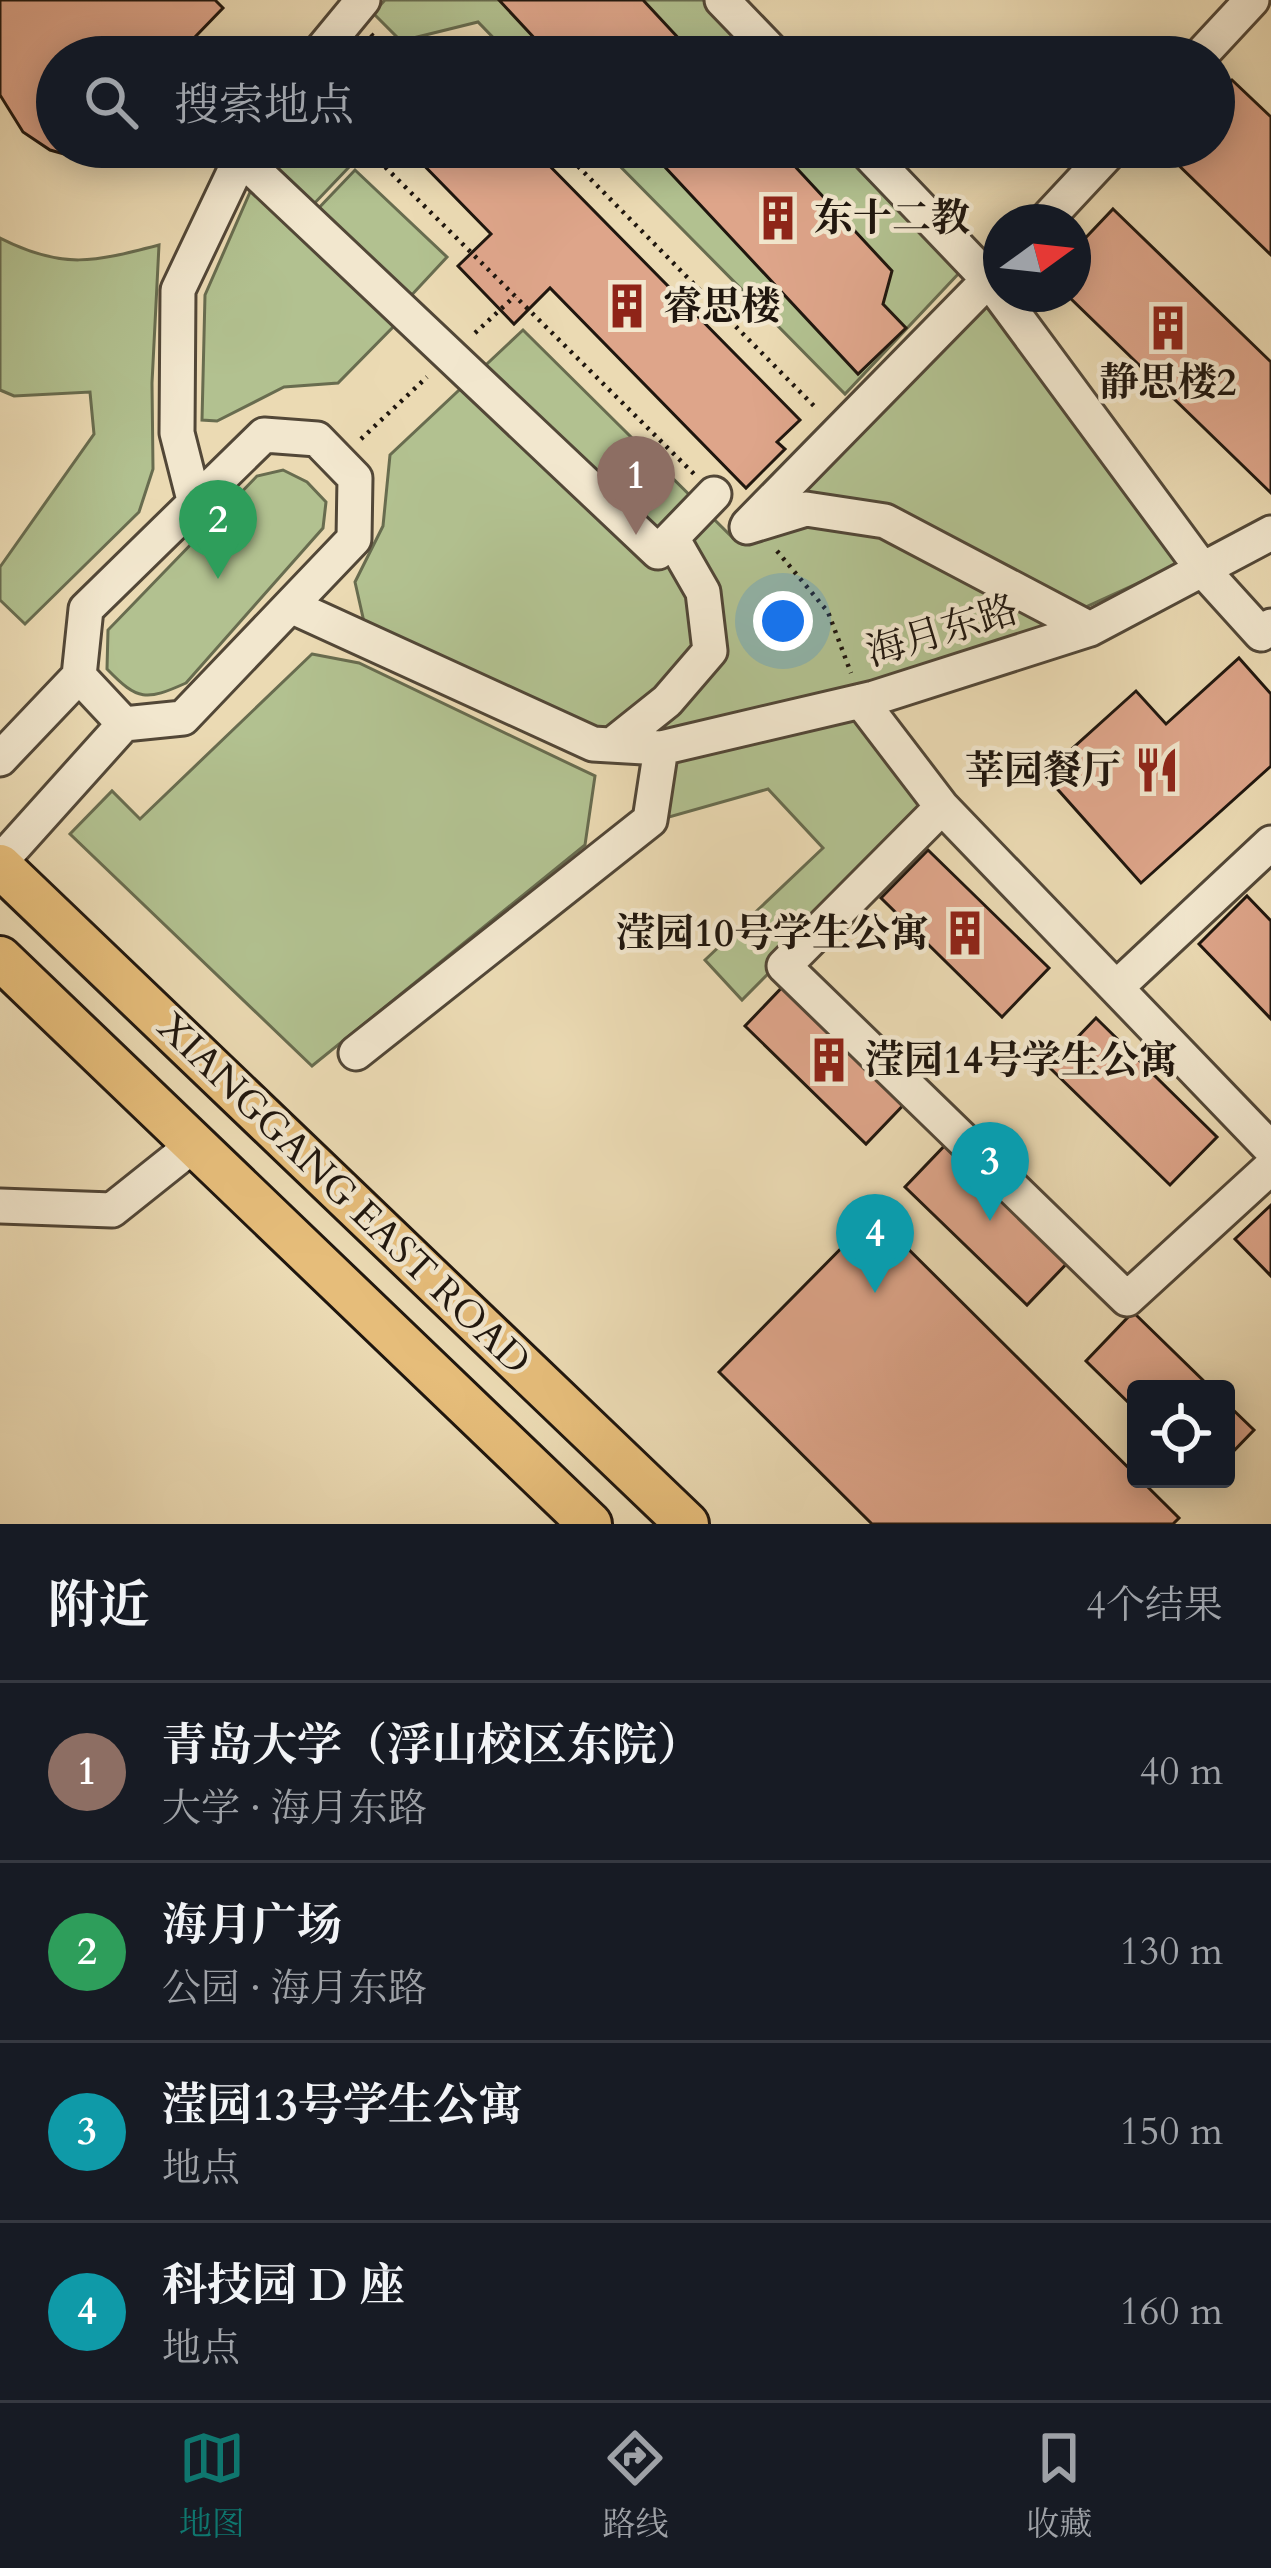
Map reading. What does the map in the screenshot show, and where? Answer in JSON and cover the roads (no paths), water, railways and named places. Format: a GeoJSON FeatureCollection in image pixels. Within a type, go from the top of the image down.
{"type":"FeatureCollection","features":[{"type":"Feature","properties":{"kind":"main road","name":"XIANGGANG EAST ROAD"},"geometry":{"type":"LineString","coordinates":[[0,864],[687,1524]]}},
{"type":"Feature","properties":{"kind":"main road","name":"XIANGGANG EAST ROAD"},"geometry":{"type":"LineString","coordinates":[[0,958],[590,1524]]}},
{"type":"Feature","properties":{"kind":"street"},"geometry":{"type":"LineString","coordinates":[[333,36],[363,0]]}},
{"type":"Feature","properties":{"kind":"street"},"geometry":{"type":"LineString","coordinates":[[722,0],[757,36]]}},
{"type":"Feature","properties":{"kind":"street"},"geometry":{"type":"LineString","coordinates":[[1218,36],[1252,0]]}},
{"type":"Feature","properties":{"kind":"street"},"geometry":{"type":"LineString","coordinates":[[194,500],[177,433],[178,290],[235,168]]}},
{"type":"Feature","properties":{"kind":"street"},"geometry":{"type":"LineString","coordinates":[[261,168],[658,553],[714,494]]}},
{"type":"Feature","properties":{"kind":"street"},"geometry":{"type":"LineString","coordinates":[[884,168],[983,263]]}},
{"type":"Feature","properties":{"kind":"street"},"geometry":{"type":"LineString","coordinates":[[1061,204],[1094,168]]}},
{"type":"Feature","properties":{"kind":"street"},"geometry":{"type":"LineString","coordinates":[[983,286],[747,526],[806,509],[885,521],[1090,629],[1271,533]]}},
{"type":"Feature","properties":{"kind":"street"},"geometry":{"type":"LineString","coordinates":[[1022,312],[1203,570],[1268,635]]}},
{"type":"Feature","properties":{"kind":"street"},"geometry":{"type":"LineString","coordinates":[[0,760],[79,676],[86,609],[264,435],[317,439],[355,478],[354,539],[293,607],[184,718],[124,724],[0,864]]}},
{"type":"Feature","properties":{"kind":"street"},"geometry":{"type":"LineString","coordinates":[[612,746],[667,701],[710,651],[703,592],[672,538]]}},
{"type":"Feature","properties":{"kind":"street","name":"海月东路"},"geometry":{"type":"LineString","coordinates":[[293,607],[593,745],[662,748],[861,701],[1090,629]]}},
{"type":"Feature","properties":{"kind":"street"},"geometry":{"type":"LineString","coordinates":[[79,676],[124,724]]}},
{"type":"Feature","properties":{"kind":"street"},"geometry":{"type":"LineString","coordinates":[[861,701],[942,807],[1271,1149]]}},
{"type":"Feature","properties":{"kind":"street"},"geometry":{"type":"LineString","coordinates":[[356,1053],[650,820],[662,748]]}},
{"type":"Feature","properties":{"kind":"street"},"geometry":{"type":"LineString","coordinates":[[942,807],[784,966],[1127,1299],[1271,1167]]}},
{"type":"Feature","properties":{"kind":"street"},"geometry":{"type":"LineString","coordinates":[[1116,988],[1271,842]]}},
{"type":"Feature","properties":{"kind":"street"},"geometry":{"type":"LineString","coordinates":[[10,1206],[112,1210],[196,1143]]}},
{"type":"Feature","properties":{"kind":"place","name":"东十二教"},"geometry":{"type":"Point","coordinates":[778,218]}},
{"type":"Feature","properties":{"kind":"place","name":"睿思楼"},"geometry":{"type":"Point","coordinates":[627,306]}},
{"type":"Feature","properties":{"kind":"place","name":"静思楼2"},"geometry":{"type":"Point","coordinates":[1168,328]}},
{"type":"Feature","properties":{"kind":"place","name":"青岛大学（浮山校区东院）"},"geometry":{"type":"Point","coordinates":[636,535]}},
{"type":"Feature","properties":{"kind":"place","name":"海月广场"},"geometry":{"type":"Point","coordinates":[218,579]}},
{"type":"Feature","properties":{"kind":"place","name":"莘园餐厅"},"geometry":{"type":"Point","coordinates":[1157,770]}},
{"type":"Feature","properties":{"kind":"place","name":"滢园10号学生公寓"},"geometry":{"type":"Point","coordinates":[965,933]}},
{"type":"Feature","properties":{"kind":"place","name":"滢园14号学生公寓"},"geometry":{"type":"Point","coordinates":[829,1060]}},
{"type":"Feature","properties":{"kind":"place","name":"滢园13号学生公寓"},"geometry":{"type":"Point","coordinates":[990,1221]}},
{"type":"Feature","properties":{"kind":"place","name":"科技园 D 座"},"geometry":{"type":"Point","coordinates":[875,1293]}}]}
